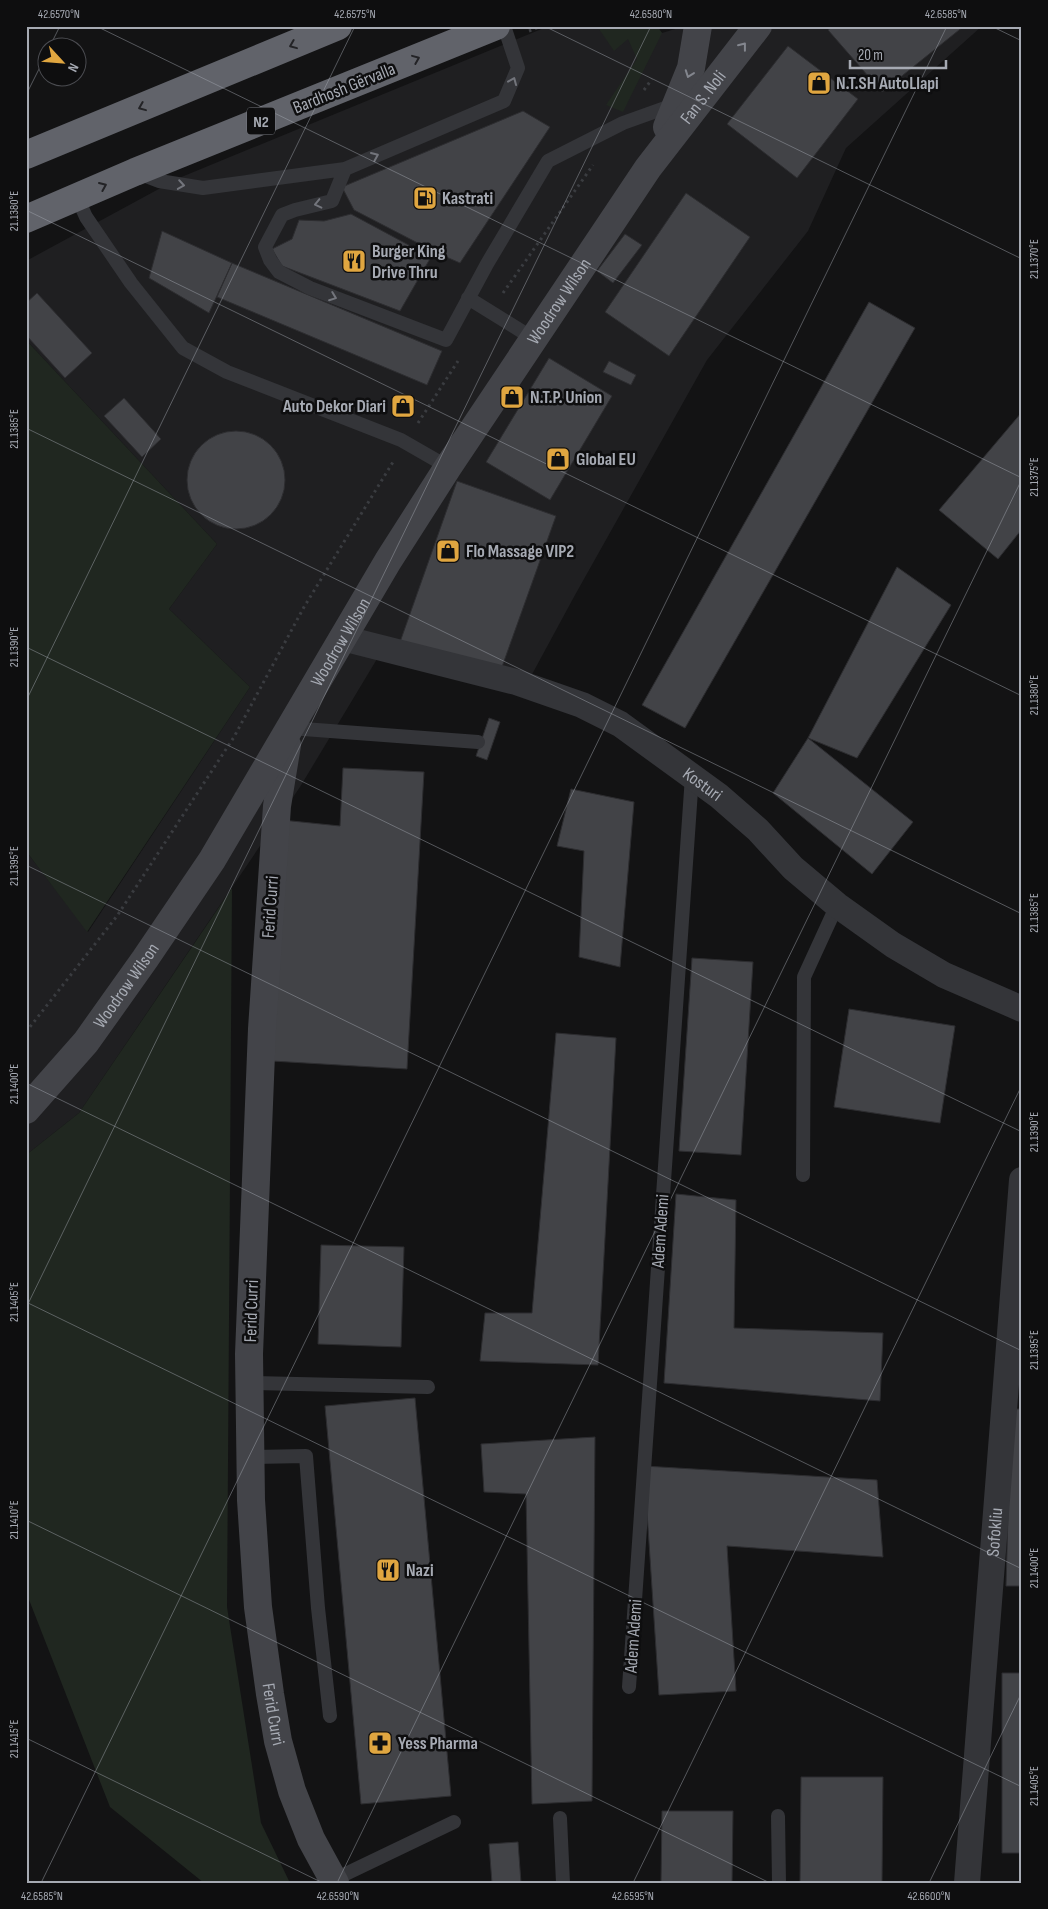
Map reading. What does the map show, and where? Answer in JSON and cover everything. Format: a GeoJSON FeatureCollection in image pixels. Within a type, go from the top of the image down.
{"type":"FeatureCollection","features":[{"type":"Feature","properties":{"kind":"highway"},"geometry":{"type":"LineString","coordinates":[[26,155],[338,26]]}},
{"type":"Feature","properties":{"kind":"highway","name":"Bardhosh Gërvalla"},"geometry":{"type":"LineString","coordinates":[[26,218],[496,26]]}},
{"type":"Feature","properties":{"kind":"main road"},"geometry":{"type":"LineString","coordinates":[[648,168],[691,68],[698,26]]}},
{"type":"Feature","properties":{"kind":"main road","name":"Fan S. Noli"},"geometry":{"type":"LineString","coordinates":[[648,168],[758,26]]}},
{"type":"Feature","properties":{"kind":"main road","name":"Woodrow Wilson"},"geometry":{"type":"LineString","coordinates":[[26,1110],[86,1042],[212,860],[388,560],[648,168]]}},
{"type":"Feature","properties":{"kind":"main road","name":"Ferid Curri"},"geometry":{"type":"LineString","coordinates":[[290,728],[277,806],[272,870],[255,1193],[249,1354],[251,1500],[258,1607],[278,1741],[292,1791],[304,1823],[334,1881]]}},
{"type":"Feature","properties":{"kind":"street","name":"Kosturi"},"geometry":{"type":"LineString","coordinates":[[342,638],[516,682],[582,705],[620,724],[719,796],[758,830],[793,868],[837,906],[892,945],[944,975],[1022,1008]]}},
{"type":"Feature","properties":{"kind":"street","name":"Sofokliu"},"geometry":{"type":"LineString","coordinates":[[967,1883],[1022,1180]]}},
{"type":"Feature","properties":{"kind":"lane"},"geometry":{"type":"LineString","coordinates":[[135,172],[159,181],[203,188],[345,169],[504,101],[518,68],[504,26]]}},
{"type":"Feature","properties":{"kind":"lane"},"geometry":{"type":"LineString","coordinates":[[345,169],[332,201],[282,215],[265,247],[270,260],[279,272],[310,288],[446,340],[468,298],[548,161],[622,123],[677,104]]}},
{"type":"Feature","properties":{"kind":"lane"},"geometry":{"type":"LineString","coordinates":[[77,197],[86,217],[131,283],[183,348],[227,372],[405,442],[448,467]]}},
{"type":"Feature","properties":{"kind":"lane"},"geometry":{"type":"LineString","coordinates":[[468,298],[534,339]]}},
{"type":"Feature","properties":{"kind":"lane"},"geometry":{"type":"LineString","coordinates":[[290,728],[478,742]]}},
{"type":"Feature","properties":{"kind":"lane","name":"Adem Ademi"},"geometry":{"type":"LineString","coordinates":[[629,1687],[692,776]]}},
{"type":"Feature","properties":{"kind":"lane"},"geometry":{"type":"LineString","coordinates":[[803,1175],[804,977],[837,906]]}},
{"type":"Feature","properties":{"kind":"lane"},"geometry":{"type":"LineString","coordinates":[[250,1383],[428,1387]]}},
{"type":"Feature","properties":{"kind":"lane"},"geometry":{"type":"LineString","coordinates":[[250,1457],[306,1456],[318,1608],[330,1716]]}},
{"type":"Feature","properties":{"kind":"lane"},"geometry":{"type":"LineString","coordinates":[[778,1816],[779,1883]]}},
{"type":"Feature","properties":{"kind":"lane"},"geometry":{"type":"LineString","coordinates":[[560,1818],[563,1883]]}},
{"type":"Feature","properties":{"kind":"lane"},"geometry":{"type":"LineString","coordinates":[[334,1881],[454,1822]]}},
{"type":"Feature","properties":{"kind":"path"},"geometry":{"type":"LineString","coordinates":[[622,123],[652,78]]}},
{"type":"Feature","properties":{"kind":"path"},"geometry":{"type":"LineString","coordinates":[[490,312],[595,162]]}},
{"type":"Feature","properties":{"kind":"path"},"geometry":{"type":"LineString","coordinates":[[26,1032],[117,916],[234,737],[304,607],[405,442],[461,356]]}},
{"type":"Feature","properties":{"kind":"shaded area"},"geometry":{"type":"Polygon","coordinates":[[[549,26],[657,26],[662,33],[685,26],[982,26],[846,148],[808,231],[707,360],[523,691],[383,649],[300,787],[79,1113],[26,1155],[26,851],[88,932],[250,687],[169,609],[217,544],[26,340],[26,261],[179,178],[549,26]]]}},
{"type":"Feature","properties":{"kind":"shaded area"},"geometry":{"type":"Polygon","coordinates":[[[597,26],[657,26],[662,33],[623,112],[606,105],[637,59],[628,39],[614,51],[597,26]]]}},
{"type":"Feature","properties":{"kind":"shaded area"},"geometry":{"type":"Polygon","coordinates":[[[26,340],[217,544],[169,609],[250,687],[87,932],[26,851],[26,340]]]}},
{"type":"Feature","properties":{"kind":"shaded area"},"geometry":{"type":"Polygon","coordinates":[[[232,888],[227,1607],[261,1823],[290,1883],[204,1883],[110,1807],[26,1592],[26,1155],[79,1113],[232,888]]]}},
{"type":"Feature","properties":{"kind":"building"},"geometry":{"type":"Polygon","coordinates":[[[833,26],[964,26],[882,92],[828,30],[833,26]]]}},
{"type":"Feature","properties":{"kind":"building"},"geometry":{"type":"Polygon","coordinates":[[[788,46],[858,99],[797,178],[727,124],[788,46]]]}},
{"type":"Feature","properties":{"kind":"building","name":"Kastrati"},"geometry":{"type":"Polygon","coordinates":[[[523,111],[550,127],[460,263],[354,210],[342,187],[523,111]]]}},
{"type":"Feature","properties":{"kind":"building"},"geometry":{"type":"Polygon","coordinates":[[[686,193],[750,237],[669,356],[605,312],[686,193]]]}},
{"type":"Feature","properties":{"kind":"building","name":"Burger King Drive Thru"},"geometry":{"type":"Polygon","coordinates":[[[351,214],[431,257],[400,311],[282,266],[272,249],[292,239],[299,220],[324,221],[351,214]]]}},
{"type":"Feature","properties":{"kind":"building"},"geometry":{"type":"Polygon","coordinates":[[[162,231],[232,263],[209,313],[149,278],[162,231]]]}},
{"type":"Feature","properties":{"kind":"building"},"geometry":{"type":"Polygon","coordinates":[[[625,234],[642,245],[613,283],[597,271],[625,234]]]}},
{"type":"Feature","properties":{"kind":"building"},"geometry":{"type":"Polygon","coordinates":[[[232,263],[442,351],[427,385],[217,297],[232,263]]]}},
{"type":"Feature","properties":{"kind":"building"},"geometry":{"type":"Polygon","coordinates":[[[37,293],[92,353],[65,378],[26,335],[26,303],[37,293]]]}},
{"type":"Feature","properties":{"kind":"building"},"geometry":{"type":"Polygon","coordinates":[[[869,302],[915,328],[685,728],[642,705],[869,302]]]}},
{"type":"Feature","properties":{"kind":"building"},"geometry":{"type":"Polygon","coordinates":[[[549,358],[612,396],[550,500],[486,462],[549,358]]]}},
{"type":"Feature","properties":{"kind":"building"},"geometry":{"type":"Polygon","coordinates":[[[609,361],[636,375],[631,385],[603,372],[609,361]]]}},
{"type":"Feature","properties":{"kind":"building"},"geometry":{"type":"Polygon","coordinates":[[[124,398],[161,439],[142,457],[104,416],[124,398]]]}},
{"type":"Feature","properties":{"kind":"building"},"geometry":{"type":"Polygon","coordinates":[[[1022,412],[1022,529],[998,559],[939,510],[1022,412]]]}},
{"type":"Feature","properties":{"kind":"building"},"geometry":{"type":"Polygon","coordinates":[[[236,431],[255,435],[271,445],[281,461],[285,480],[281,499],[271,515],[255,525],[236,529],[217,525],[201,515],[191,499],[187,480],[191,461],[201,445],[217,435],[236,431]]]}},
{"type":"Feature","properties":{"kind":"building"},"geometry":{"type":"Polygon","coordinates":[[[457,481],[556,516],[498,678],[400,642],[457,481]]]}},
{"type":"Feature","properties":{"kind":"building"},"geometry":{"type":"Polygon","coordinates":[[[897,567],[951,605],[857,758],[808,738],[897,567]]]}},
{"type":"Feature","properties":{"kind":"building"},"geometry":{"type":"Polygon","coordinates":[[[489,718],[500,722],[487,760],[476,756],[489,718]]]}},
{"type":"Feature","properties":{"kind":"building"},"geometry":{"type":"Polygon","coordinates":[[[808,738],[913,822],[872,874],[773,793],[808,738]]]}},
{"type":"Feature","properties":{"kind":"building"},"geometry":{"type":"Polygon","coordinates":[[[343,768],[424,772],[407,1069],[272,1061],[282,820],[340,826],[343,768]]]}},
{"type":"Feature","properties":{"kind":"building"},"geometry":{"type":"Polygon","coordinates":[[[571,789],[634,802],[620,967],[579,957],[584,851],[557,846],[571,789]]]}},
{"type":"Feature","properties":{"kind":"building"},"geometry":{"type":"Polygon","coordinates":[[[692,958],[753,962],[741,1155],[679,1151],[692,958]]]}},
{"type":"Feature","properties":{"kind":"building"},"geometry":{"type":"Polygon","coordinates":[[[849,1009],[955,1026],[940,1123],[834,1107],[849,1009]]]}},
{"type":"Feature","properties":{"kind":"building"},"geometry":{"type":"Polygon","coordinates":[[[556,1033],[616,1038],[598,1365],[480,1361],[485,1313],[532,1313],[556,1033]]]}},
{"type":"Feature","properties":{"kind":"building"},"geometry":{"type":"Polygon","coordinates":[[[676,1194],[736,1200],[734,1328],[883,1333],[880,1401],[664,1383],[676,1194]]]}},
{"type":"Feature","properties":{"kind":"building"},"geometry":{"type":"Polygon","coordinates":[[[321,1245],[404,1247],[401,1347],[318,1344],[321,1245]]]}},
{"type":"Feature","properties":{"kind":"building"},"geometry":{"type":"Polygon","coordinates":[[[415,1398],[451,1796],[361,1804],[325,1406],[415,1398]]]}},
{"type":"Feature","properties":{"kind":"building"},"geometry":{"type":"Polygon","coordinates":[[[1011,1409],[1022,1409],[1022,1586],[1006,1586],[1011,1409]]]}},
{"type":"Feature","properties":{"kind":"building"},"geometry":{"type":"Polygon","coordinates":[[[595,1437],[592,1801],[532,1804],[526,1494],[484,1492],[481,1444],[595,1437]]]}},
{"type":"Feature","properties":{"kind":"building"},"geometry":{"type":"Polygon","coordinates":[[[644,1466],[877,1480],[883,1557],[727,1546],[736,1691],[659,1695],[644,1466]]]}},
{"type":"Feature","properties":{"kind":"building"},"geometry":{"type":"Polygon","coordinates":[[[1002,1673],[1022,1673],[1022,1853],[1002,1853],[1002,1673]]]}},
{"type":"Feature","properties":{"kind":"building"},"geometry":{"type":"Polygon","coordinates":[[[801,1777],[883,1777],[882,1883],[800,1883],[801,1777]]]}},
{"type":"Feature","properties":{"kind":"building"},"geometry":{"type":"Polygon","coordinates":[[[662,1811],[733,1811],[732,1883],[661,1883],[662,1811]]]}},
{"type":"Feature","properties":{"kind":"building"},"geometry":{"type":"Polygon","coordinates":[[[518,1842],[521,1883],[492,1883],[489,1844],[518,1842]]]}},
{"type":"Feature","properties":{"kind":"place","name":"N.T.SH AutoLlapi"},"geometry":{"type":"Point","coordinates":[819,83]}},
{"type":"Feature","properties":{"kind":"place","name":"Kastrati"},"geometry":{"type":"Point","coordinates":[425,198]}},
{"type":"Feature","properties":{"kind":"place","name":"Burger King Drive Thru"},"geometry":{"type":"Point","coordinates":[354,261]}},
{"type":"Feature","properties":{"kind":"place","name":"N.T.P. Union"},"geometry":{"type":"Point","coordinates":[512,397]}},
{"type":"Feature","properties":{"kind":"place","name":"Auto Dekor Diari"},"geometry":{"type":"Point","coordinates":[403,406]}},
{"type":"Feature","properties":{"kind":"place","name":"Global EU"},"geometry":{"type":"Point","coordinates":[558,459]}},
{"type":"Feature","properties":{"kind":"place","name":"Flo Massage VIP2"},"geometry":{"type":"Point","coordinates":[448,551]}},
{"type":"Feature","properties":{"kind":"place","name":"Nazi"},"geometry":{"type":"Point","coordinates":[388,1570]}},
{"type":"Feature","properties":{"kind":"place","name":"Yess Pharma"},"geometry":{"type":"Point","coordinates":[380,1743]}}]}
